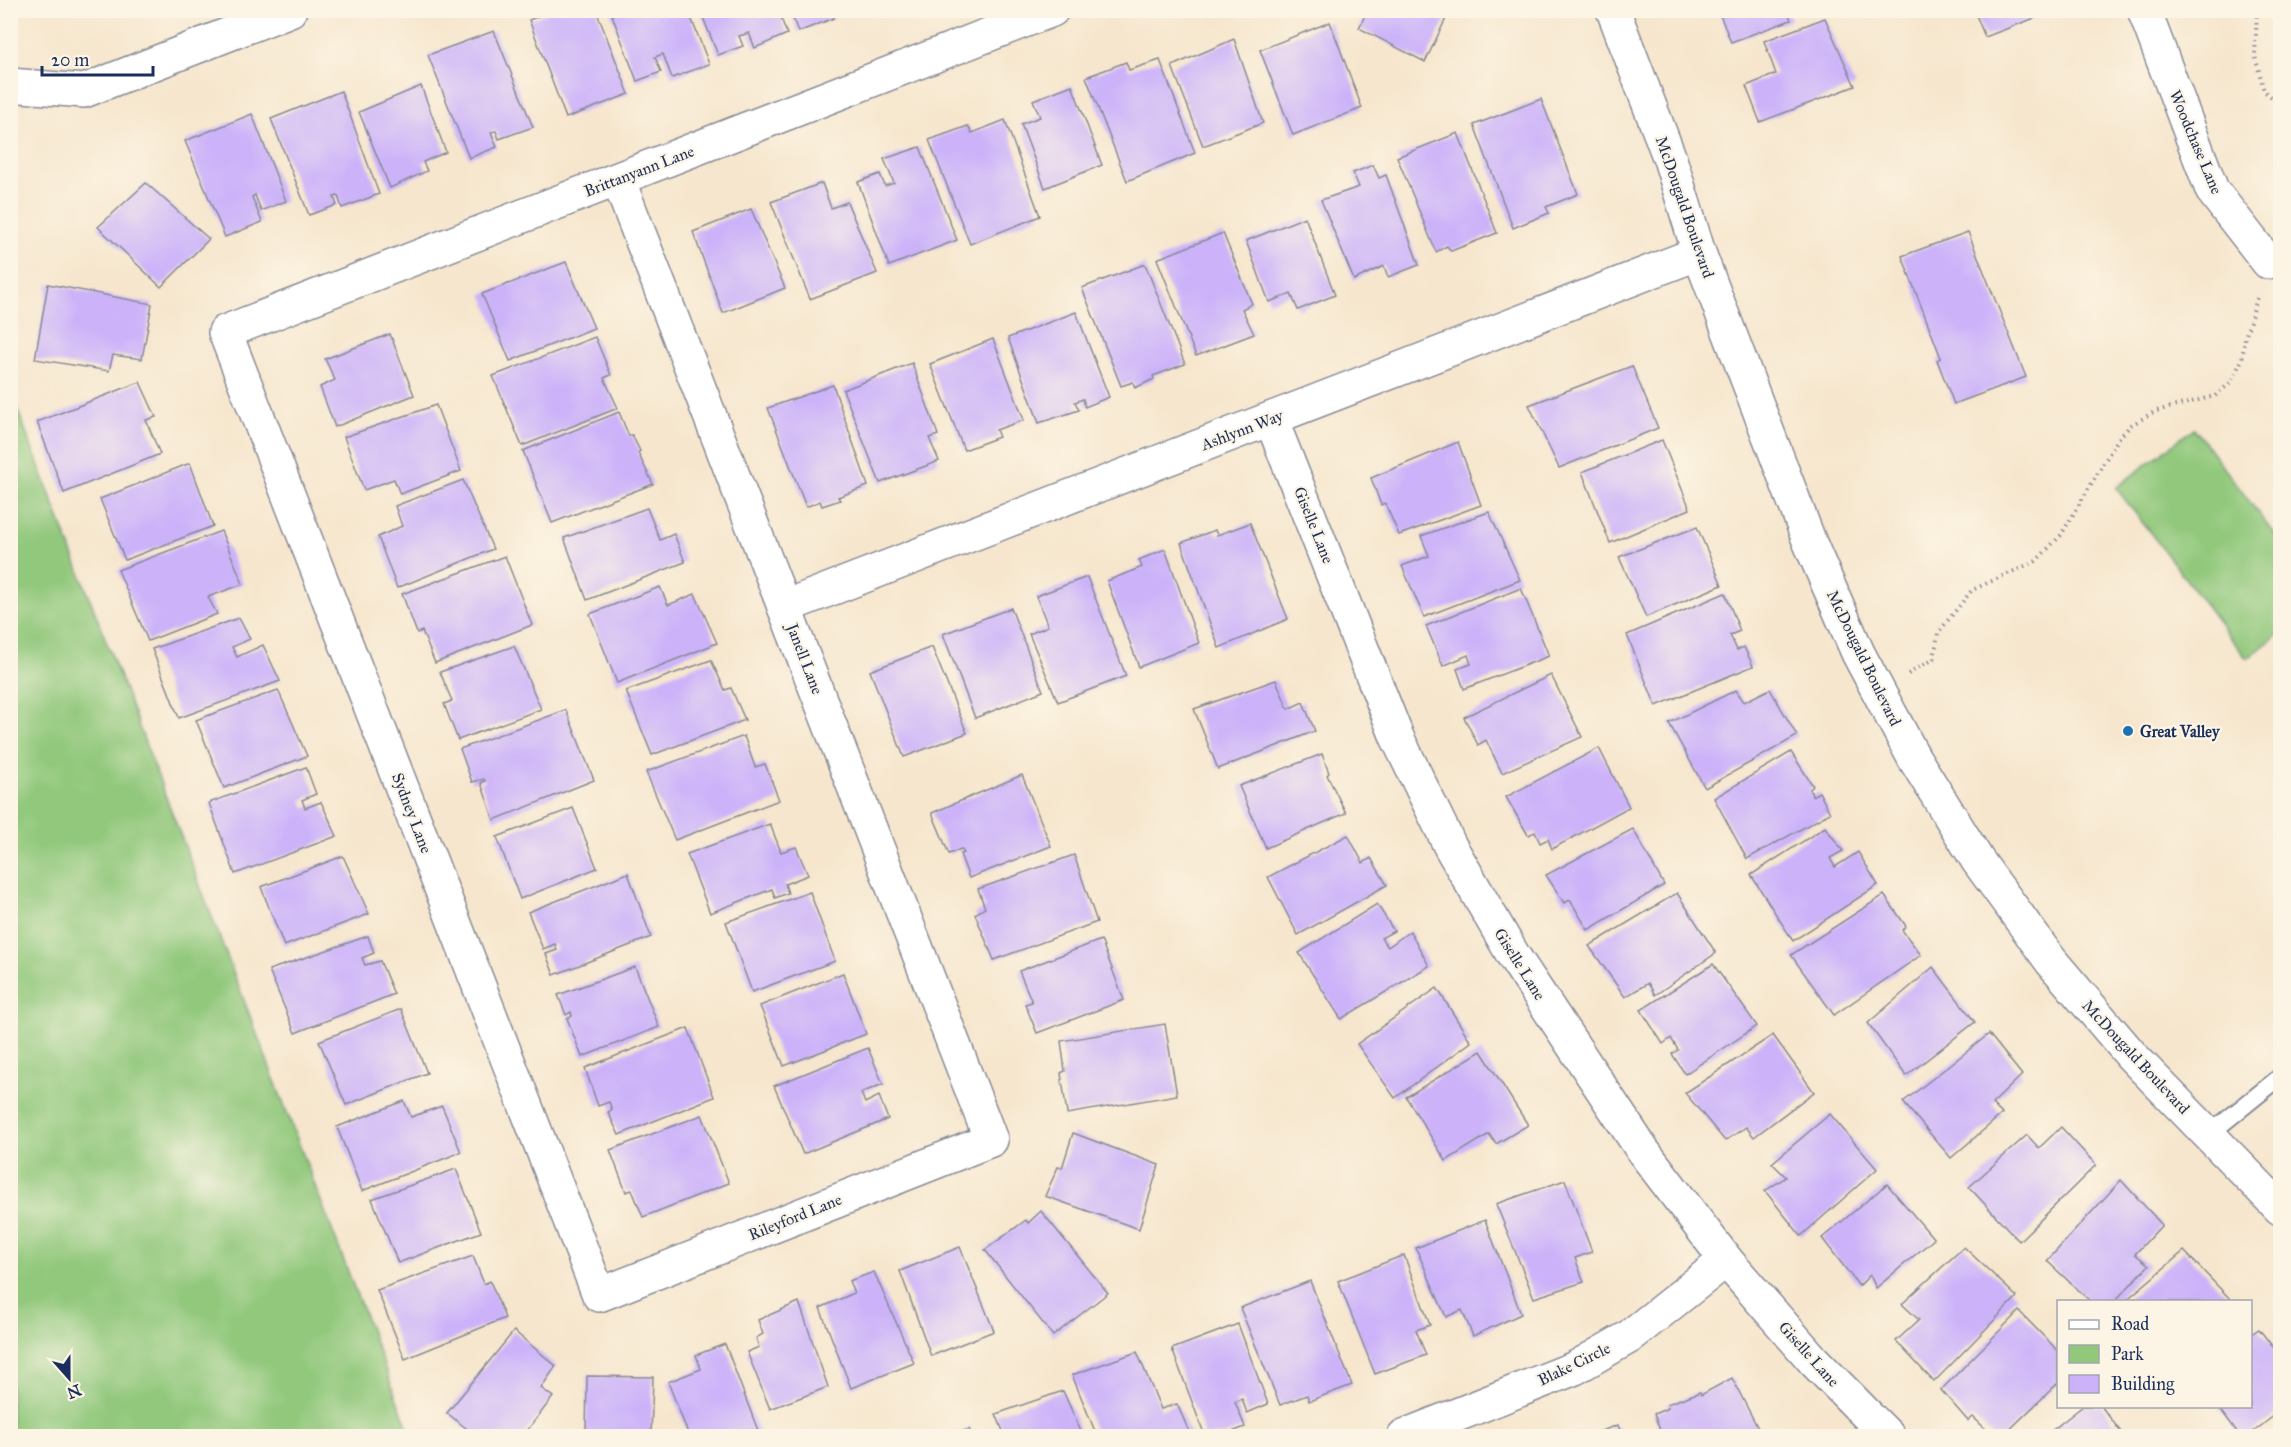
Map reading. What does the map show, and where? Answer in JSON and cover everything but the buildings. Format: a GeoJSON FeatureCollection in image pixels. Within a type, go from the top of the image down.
{"type":"FeatureCollection","features":[{"type":"Feature","properties":{"kind":"street"},"geometry":{"type":"LineString","coordinates":[[10,85],[84,92],[290,10]]}},
{"type":"Feature","properties":{"kind":"street","name":"Brittanyann Lane"},"geometry":{"type":"LineString","coordinates":[[225,332],[1052,10]]}},
{"type":"Feature","properties":{"kind":"street","name":"McDougald Boulevard"},"geometry":{"type":"LineString","coordinates":[[1613,10],[1670,159],[1699,253],[1810,543],[1858,653],[1914,758],[1978,861],[2051,961],[2132,1056],[2280,1208]]}},
{"type":"Feature","properties":{"kind":"street","name":"Woodchase Lane"},"geometry":{"type":"LineString","coordinates":[[2144,10],[2212,189],[2268,262]]}},
{"type":"Feature","properties":{"kind":"street","name":"Janell Lane"},"geometry":{"type":"LineString","coordinates":[[618,179],[991,1140]]}},
{"type":"Feature","properties":{"kind":"street","name":"Ashlynn Way"},"geometry":{"type":"LineString","coordinates":[[784,608],[1699,253]]}},
{"type":"Feature","properties":{"kind":"street","name":"Sydney Lane"},"geometry":{"type":"LineString","coordinates":[[225,332],[599,1295]]}},
{"type":"Feature","properties":{"kind":"street","name":"Giselle Lane"},"geometry":{"type":"LineString","coordinates":[[1272,418],[1397,737],[1450,846],[1513,955],[1643,1151],[1726,1260],[1814,1361],[1888,1437]]}},
{"type":"Feature","properties":{"kind":"street","name":"Rileyford Lane"},"geometry":{"type":"LineString","coordinates":[[599,1295],[991,1140]]}},
{"type":"Feature","properties":{"kind":"street","name":"Blake Circle"},"geometry":{"type":"LineString","coordinates":[[1425,1433],[1575,1368],[1629,1337],[1726,1260]]}},
{"type":"Feature","properties":{"kind":"lane"},"geometry":{"type":"LineString","coordinates":[[2208,1134],[2280,1077]]}},
{"type":"Feature","properties":{"kind":"path"},"geometry":{"type":"LineString","coordinates":[[2257,10],[2255,56],[2264,91],[2280,104]]}},
{"type":"Feature","properties":{"kind":"path"},"geometry":{"type":"LineString","coordinates":[[1879,692],[1934,659],[1938,633],[1972,590],[2036,561],[2061,535],[2118,439],[2131,425],[2156,411],[2215,396],[2230,383],[2242,360],[2245,338],[2268,262]]}},
{"type":"Feature","properties":{"kind":"green space"},"geometry":{"type":"Polygon","coordinates":[[[11,393],[411,1436],[11,1436],[11,393]]]}},
{"type":"Feature","properties":{"kind":"green space"},"geometry":{"type":"Polygon","coordinates":[[[2194,428],[2280,542],[2280,633],[2247,659],[2116,488],[2194,428]]]}},
{"type":"Feature","properties":{"kind":"place","name":"Great Valley"},"geometry":{"type":"Point","coordinates":[2128,731]}}]}
